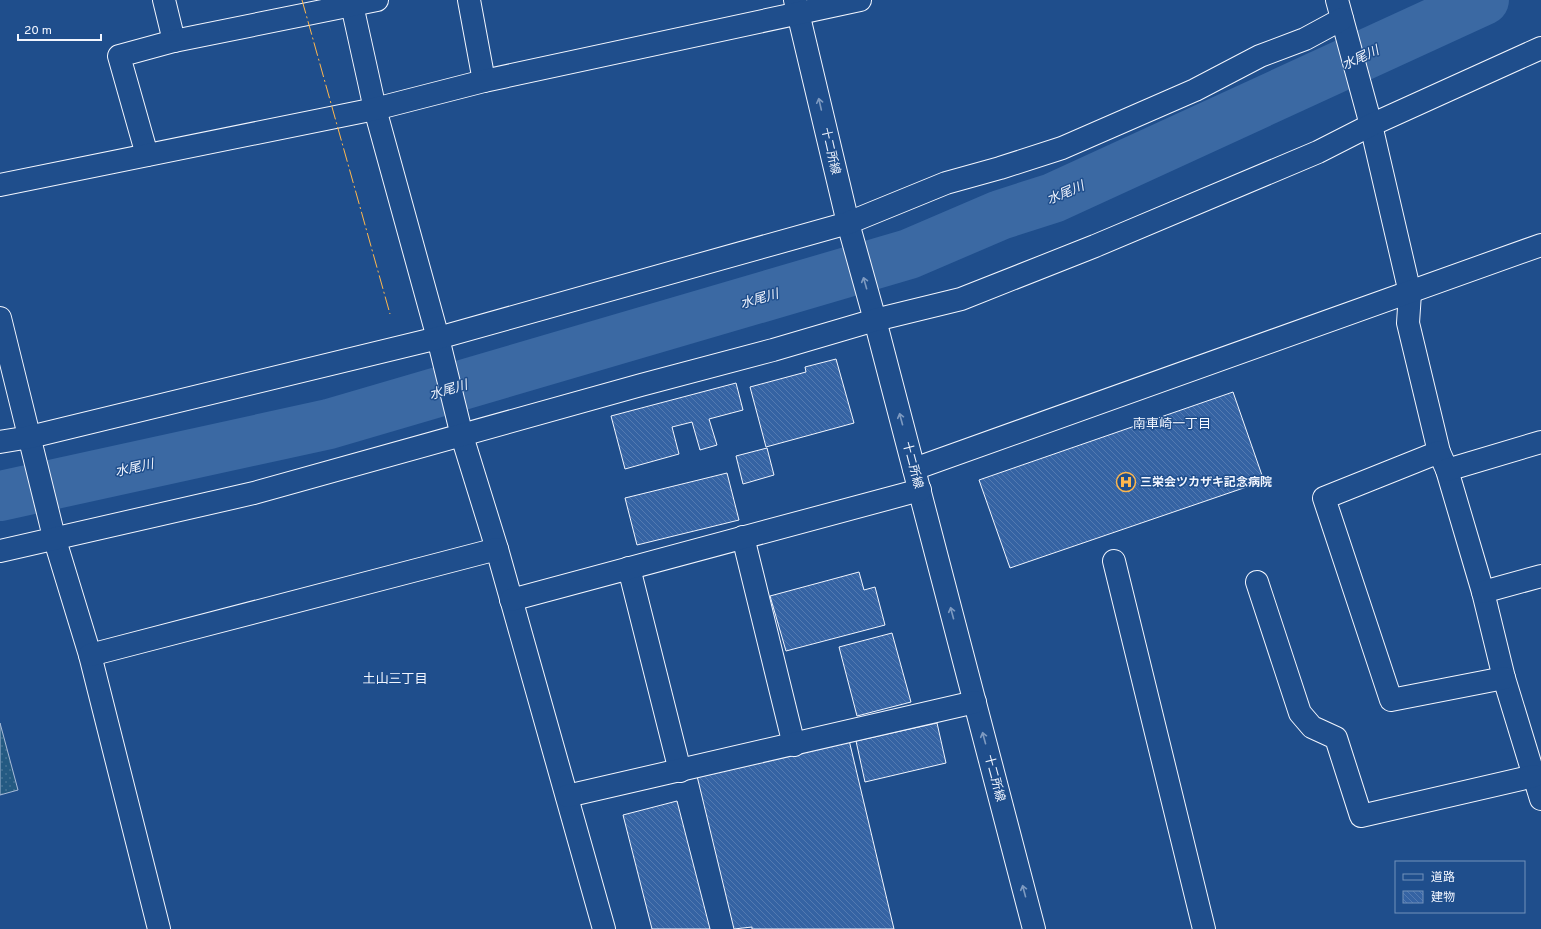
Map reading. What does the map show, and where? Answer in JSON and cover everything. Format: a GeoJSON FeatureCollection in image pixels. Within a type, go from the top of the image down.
{"type":"FeatureCollection","features":[{"type":"Feature","properties":{"kind":"street"},"geometry":{"type":"LineString","coordinates":[[164,0],[174,41]]}},
{"type":"Feature","properties":{"kind":"street"},"geometry":{"type":"LineString","coordinates":[[147,155],[119,56],[174,41],[377,0]]}},
{"type":"Feature","properties":{"kind":"street"},"geometry":{"type":"LineString","coordinates":[[470,0],[484,81]]}},
{"type":"Feature","properties":{"kind":"street"},"geometry":{"type":"LineString","coordinates":[[0,185],[375,109],[484,81],[796,6],[860,0]]}},
{"type":"Feature","properties":{"kind":"street"},"geometry":{"type":"LineString","coordinates":[[352,5],[375,109],[438,338],[462,436],[497,549],[604,929]]}},
{"type":"Feature","properties":{"kind":"street","name":"十二所線"},"geometry":{"type":"LineString","coordinates":[[796,6],[848,223],[920,490],[1034,929]]}},
{"type":"Feature","properties":{"kind":"street"},"geometry":{"type":"LineString","coordinates":[[0,442],[30,437],[438,338],[848,223],[946,183],[1000,168],[1062,148],[1195,90],[1260,56],[1305,39],[1340,10],[1371,125],[1410,293],[1408,323],[1443,461],[1483,592],[1504,678],[1541,799]]}},
{"type":"Feature","properties":{"kind":"street"},"geometry":{"type":"LineString","coordinates":[[0,551],[54,537],[254,493],[875,320],[960,299],[1095,246],[1318,152],[1371,125],[1541,48]]}},
{"type":"Feature","properties":{"kind":"street"},"geometry":{"type":"LineString","coordinates":[[914,469],[1541,245]]}},
{"type":"Feature","properties":{"kind":"street"},"geometry":{"type":"LineString","coordinates":[[0,318],[54,537],[90,655],[159,929]]}},
{"type":"Feature","properties":{"kind":"street"},"geometry":{"type":"LineString","coordinates":[[1504,678],[1391,700],[1324,498],[1443,461],[1541,442]]}},
{"type":"Feature","properties":{"kind":"street"},"geometry":{"type":"LineString","coordinates":[[511,600],[920,490]]}},
{"type":"Feature","properties":{"kind":"street"},"geometry":{"type":"LineString","coordinates":[[744,537],[794,745]]}},
{"type":"Feature","properties":{"kind":"street"},"geometry":{"type":"LineString","coordinates":[[90,655],[497,549]]}},
{"type":"Feature","properties":{"kind":"street"},"geometry":{"type":"LineString","coordinates":[[1114,561],[1204,929]]}},
{"type":"Feature","properties":{"kind":"street"},"geometry":{"type":"LineString","coordinates":[[629,568],[680,771]]}},
{"type":"Feature","properties":{"kind":"street"},"geometry":{"type":"LineString","coordinates":[[1483,592],[1541,576]]}},
{"type":"Feature","properties":{"kind":"street"},"geometry":{"type":"LineString","coordinates":[[1257,582],[1300,713],[1312,727],[1336,738],[1361,816],[1534,776]]}},
{"type":"Feature","properties":{"kind":"street"},"geometry":{"type":"LineString","coordinates":[[567,796],[794,745],[975,702]]}},
{"type":"Feature","properties":{"kind":"shaded area"},"geometry":{"type":"Polygon","coordinates":[[[0,723],[18,790],[0,795],[0,723]]]}},
{"type":"Feature","properties":{"kind":"building"},"geometry":{"type":"Polygon","coordinates":[[[836,359],[854,423],[766,447],[750,387],[806,372],[805,367],[836,359]]]}},
{"type":"Feature","properties":{"kind":"building"},"geometry":{"type":"Polygon","coordinates":[[[736,383],[743,410],[709,419],[717,445],[700,450],[692,422],[672,427],[679,454],[625,469],[611,416],[736,383]]]}},
{"type":"Feature","properties":{"kind":"building"},"geometry":{"type":"Polygon","coordinates":[[[1233,392],[1264,481],[1010,568],[979,480],[1233,392]]]}},
{"type":"Feature","properties":{"kind":"building"},"geometry":{"type":"Polygon","coordinates":[[[767,448],[774,475],[743,484],[736,456],[767,448]]]}},
{"type":"Feature","properties":{"kind":"building"},"geometry":{"type":"Polygon","coordinates":[[[727,473],[739,520],[637,545],[625,498],[727,473]]]}},
{"type":"Feature","properties":{"kind":"building"},"geometry":{"type":"Polygon","coordinates":[[[859,572],[864,590],[875,587],[885,625],[786,651],[770,596],[859,572]]]}},
{"type":"Feature","properties":{"kind":"building"},"geometry":{"type":"Polygon","coordinates":[[[892,633],[911,702],[857,716],[839,647],[892,633]]]}},
{"type":"Feature","properties":{"kind":"building"},"geometry":{"type":"Polygon","coordinates":[[[937,723],[946,763],[865,782],[856,741],[937,723]]]}},
{"type":"Feature","properties":{"kind":"building"},"geometry":{"type":"Polygon","coordinates":[[[849,740],[894,929],[752,929],[752,927],[734,929],[697,776],[849,740]]]}},
{"type":"Feature","properties":{"kind":"building"},"geometry":{"type":"Polygon","coordinates":[[[677,801],[710,929],[652,929],[623,815],[677,801]]]}},
{"type":"Feature","properties":{"kind":"waterway","name":"水尾川"},"geometry":{"type":"LineString","coordinates":[[0,496],[329,424],[909,254],[1000,215],[1053,198],[1484,0]]}},
{"type":"Feature","properties":{"kind":"power"},"geometry":{"type":"LineString","coordinates":[[302,0],[390,314]]}},
{"type":"Feature","properties":{"kind":"place","name":"三栄会ツカザキ記念病院"},"geometry":{"type":"Point","coordinates":[1126,482]}},
{"type":"Feature","properties":{"kind":"district","name":"南車崎一丁目"},"geometry":{"type":"Point","coordinates":[1172,423]}},
{"type":"Feature","properties":{"kind":"district","name":"土山三丁目"},"geometry":{"type":"Point","coordinates":[395,678]}}]}
